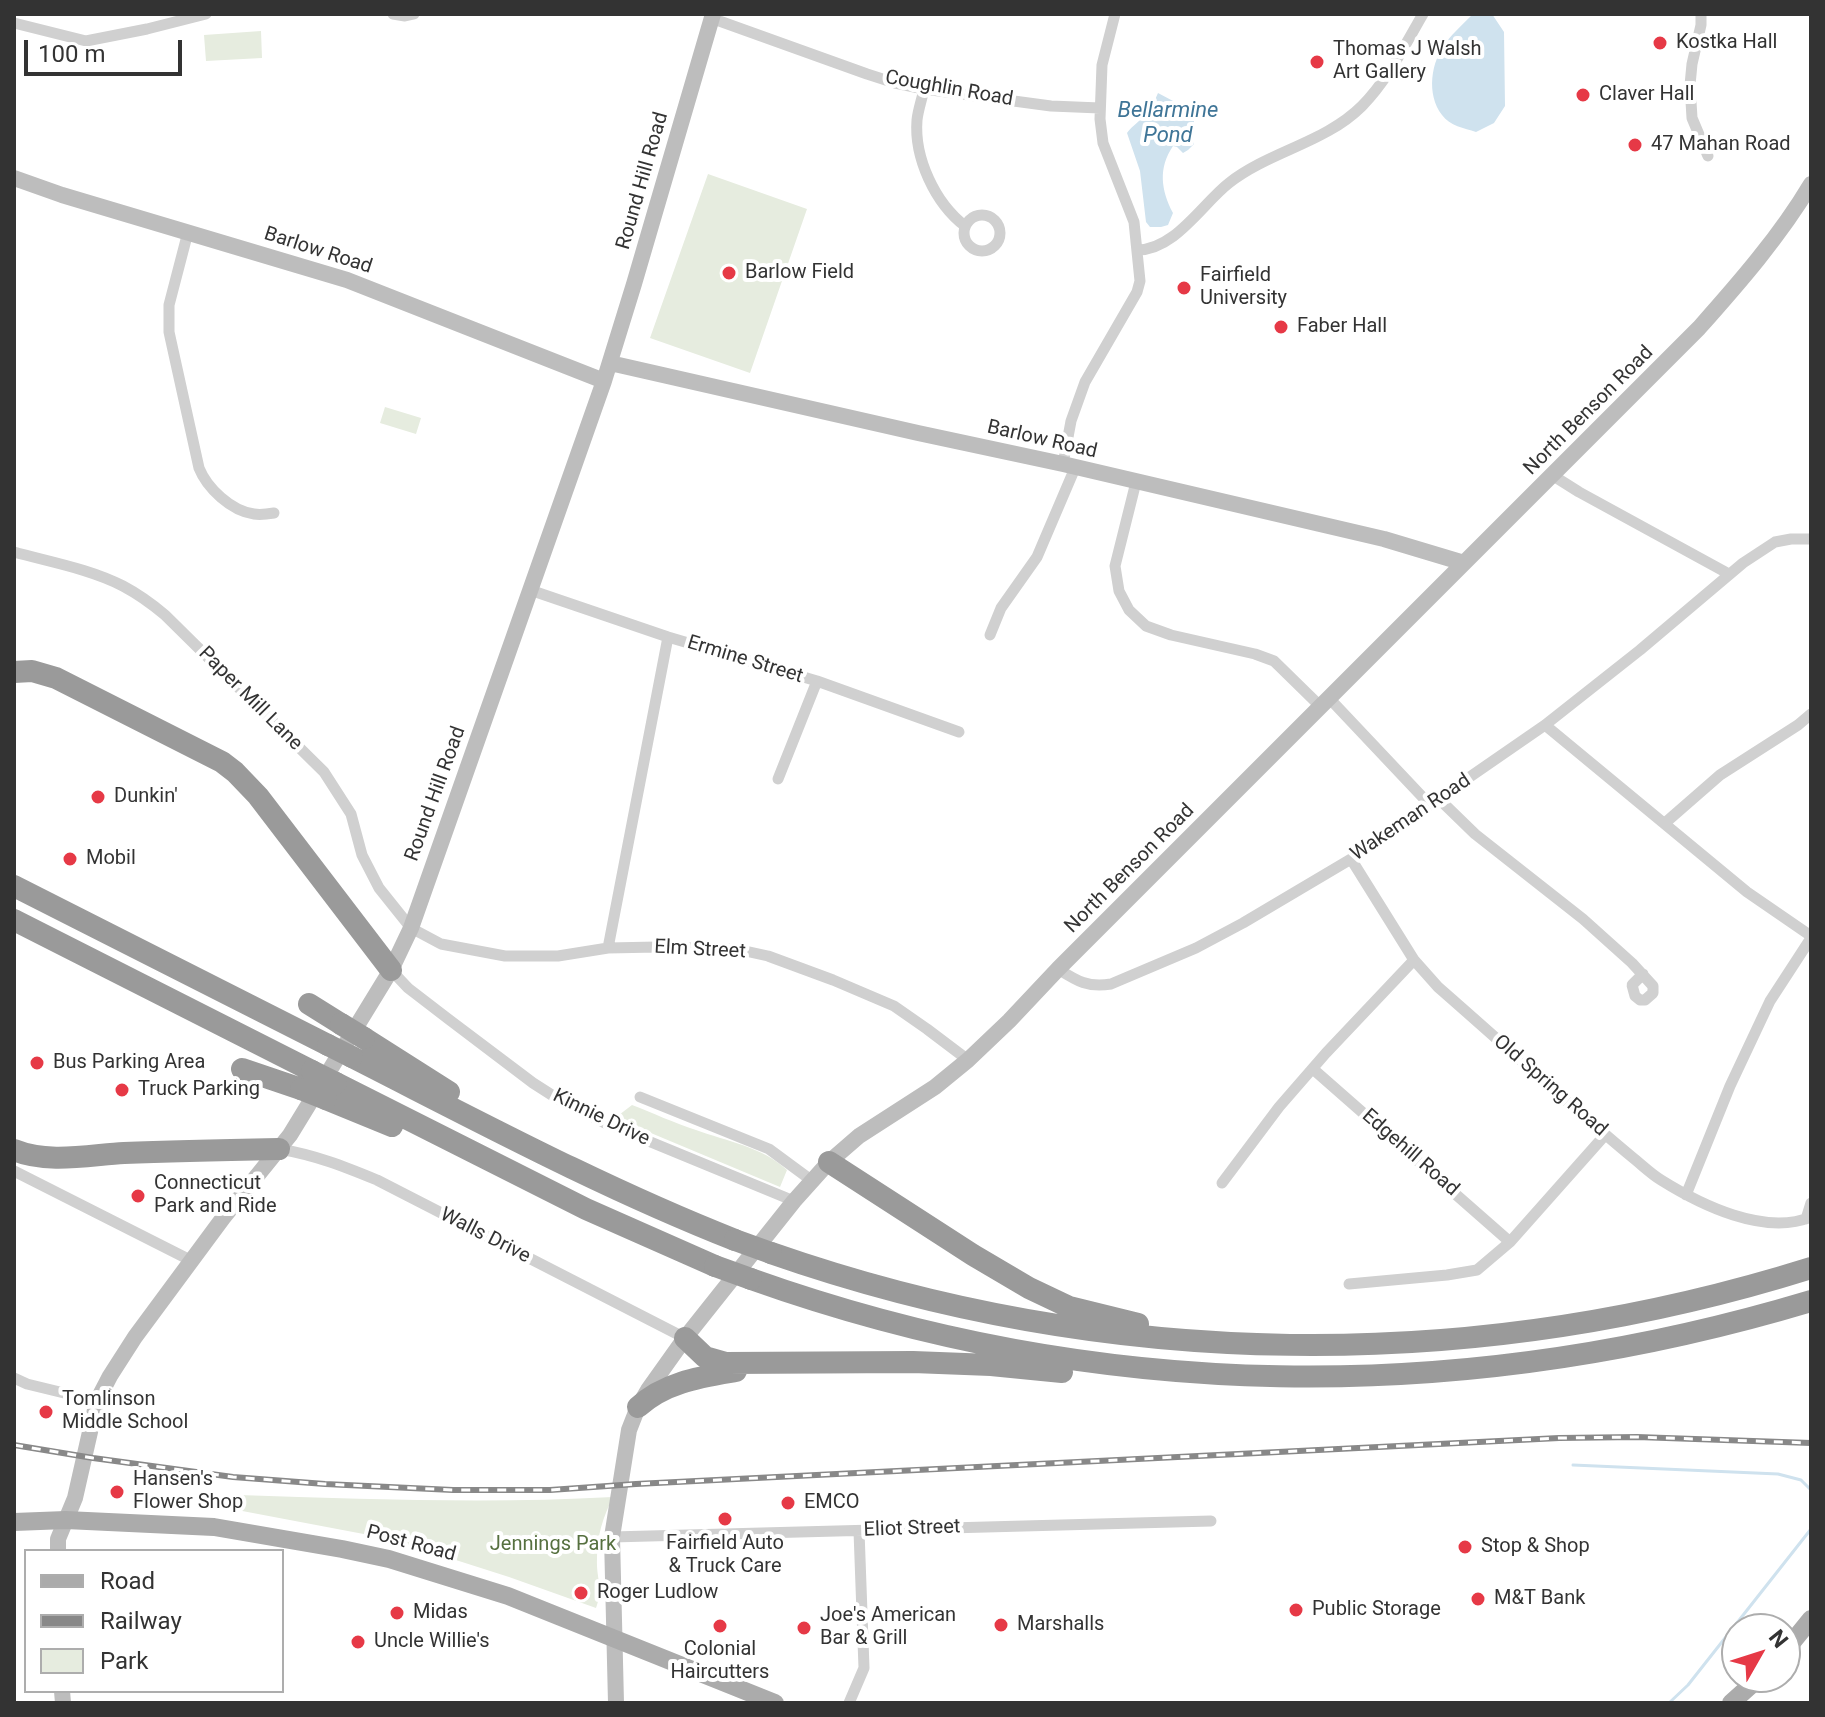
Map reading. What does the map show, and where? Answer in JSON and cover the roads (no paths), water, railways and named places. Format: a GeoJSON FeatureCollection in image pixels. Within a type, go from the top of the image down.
{"type":"FeatureCollection","features":[{"type":"Feature","properties":{"kind":"highway"},"geometry":{"type":"LineString","coordinates":[[14,672],[32,671],[56,678],[207,754],[235,772],[258,796],[391,970]]}},
{"type":"Feature","properties":{"kind":"highway"},"geometry":{"type":"LineString","coordinates":[[14,886],[328,1045],[358,1048],[562,1162],[664,1211],[771,1253],[877,1287],[987,1313],[1099,1332],[1213,1343],[1325,1345],[1439,1341],[1552,1328],[1663,1308],[1811,1268]]}},
{"type":"Feature","properties":{"kind":"highway"},"geometry":{"type":"LineString","coordinates":[[14,920],[307,1080],[715,1266],[821,1303],[895,1324],[1010,1349],[1123,1366],[1278,1377]]}},
{"type":"Feature","properties":{"kind":"highway"},"geometry":{"type":"LineString","coordinates":[[309,1004],[341,1024],[358,1048]]}},
{"type":"Feature","properties":{"kind":"highway"},"geometry":{"type":"LineString","coordinates":[[242,1069],[307,1080]]}},
{"type":"Feature","properties":{"kind":"highway"},"geometry":{"type":"LineString","coordinates":[[14,1150],[44,1157],[279,1149]]}},
{"type":"Feature","properties":{"kind":"highway"},"geometry":{"type":"LineString","coordinates":[[829,1162],[1038,1293],[1081,1310],[1213,1343]]}},
{"type":"Feature","properties":{"kind":"highway"},"geometry":{"type":"LineString","coordinates":[[1663,1308],[1811,1254]]}},
{"type":"Feature","properties":{"kind":"highway"},"geometry":{"type":"LineString","coordinates":[[685,1338],[705,1357],[735,1364],[952,1363],[1124,1376],[1393,1375],[1545,1361],[1661,1341],[1811,1301]]}},
{"type":"Feature","properties":{"kind":"highway"},"geometry":{"type":"LineString","coordinates":[[638,1407],[657,1392],[687,1381],[798,1363]]}},
{"type":"Feature","properties":{"kind":"main road","name":"Round Hill Road"},"geometry":{"type":"LineString","coordinates":[[58,1549],[58,1539],[75,1498],[97,1401],[118,1361],[237,1199],[290,1135],[391,970],[411,928],[610,363],[712,16]]}},
{"type":"Feature","properties":{"kind":"main road","name":"Barlow Road"},"geometry":{"type":"LineString","coordinates":[[14,178],[347,280],[604,381]]}},
{"type":"Feature","properties":{"kind":"main road","name":"North Benson Road"},"geometry":{"type":"LineString","coordinates":[[616,1703],[612,1537],[629,1430],[638,1407],[685,1338],[811,1180],[829,1162],[859,1136],[935,1087],[1007,1023],[1699,328],[1768,247],[1811,184]]}},
{"type":"Feature","properties":{"kind":"main road","name":"Barlow Road"},"geometry":{"type":"LineString","coordinates":[[610,363],[1384,539],[1464,563]]}},
{"type":"Feature","properties":{"kind":"main road","name":"Post Road"},"geometry":{"type":"LineString","coordinates":[[14,1522],[66,1520],[220,1528],[389,1559],[508,1596],[775,1703]]}},
{"type":"Feature","properties":{"kind":"street"},"geometry":{"type":"LineString","coordinates":[[14,23],[86,41],[206,14]]}},
{"type":"Feature","properties":{"kind":"street"},"geometry":{"type":"LineString","coordinates":[[393,14],[414,14]]}},
{"type":"Feature","properties":{"kind":"street"},"geometry":{"type":"LineString","coordinates":[[990,635],[1001,608],[1037,557],[1069,466],[1071,421],[1085,382],[1137,292],[1140,281],[1134,222],[1103,143],[1100,108],[1102,65],[1115,14]]}},
{"type":"Feature","properties":{"kind":"street"},"geometry":{"type":"LineString","coordinates":[[1137,250],[1147,250],[1172,238],[1232,181],[1347,119],[1383,80],[1423,14]]}},
{"type":"Feature","properties":{"kind":"street"},"geometry":{"type":"LineString","coordinates":[[1701,14],[1690,85],[1692,118],[1708,156]]}},
{"type":"Feature","properties":{"kind":"street","name":"Coughlin Road"},"geometry":{"type":"LineString","coordinates":[[712,16],[867,74],[924,89],[1051,106],[1100,108]]}},
{"type":"Feature","properties":{"kind":"street"},"geometry":{"type":"LineString","coordinates":[[924,89],[917,117],[922,161],[939,196],[953,217],[965,226]]}},
{"type":"Feature","properties":{"kind":"street"},"geometry":{"type":"LineString","coordinates":[[188,232],[169,305],[169,332],[199,468],[209,486],[224,500],[246,513],[274,513]]}},
{"type":"Feature","properties":{"kind":"street"},"geometry":{"type":"LineString","coordinates":[[1552,475],[1729,574]]}},
{"type":"Feature","properties":{"kind":"street"},"geometry":{"type":"LineString","coordinates":[[1136,482],[1115,566],[1119,591],[1129,610],[1146,626],[1171,635],[1274,661],[1325,702],[1435,802],[1583,919],[1643,974]]}},
{"type":"Feature","properties":{"kind":"street","name":"Wakeman Road"},"geometry":{"type":"LineString","coordinates":[[1058,969],[1090,985],[1111,984],[1208,942],[1351,859],[1545,725],[1729,574],[1775,542],[1811,539]]}},
{"type":"Feature","properties":{"kind":"street","name":"Paper Mill Lane"},"geometry":{"type":"LineString","coordinates":[[14,552],[101,577],[144,598],[165,615],[324,772],[351,814],[362,855],[379,888],[411,928]]}},
{"type":"Feature","properties":{"kind":"street","name":"Ermine Street"},"geometry":{"type":"LineString","coordinates":[[530,590],[668,637],[817,681],[959,732]]}},
{"type":"Feature","properties":{"kind":"street"},"geometry":{"type":"LineString","coordinates":[[608,948],[668,637]]}},
{"type":"Feature","properties":{"kind":"street"},"geometry":{"type":"LineString","coordinates":[[778,779],[817,681]]}},
{"type":"Feature","properties":{"kind":"street"},"geometry":{"type":"LineString","coordinates":[[1665,823],[1720,775],[1811,714]]}},
{"type":"Feature","properties":{"kind":"street"},"geometry":{"type":"LineString","coordinates":[[1545,725],[1747,892],[1811,937],[1770,1001],[1730,1086],[1686,1195]]}},
{"type":"Feature","properties":{"kind":"street","name":"Old Spring Road"},"geometry":{"type":"LineString","coordinates":[[1351,859],[1414,960],[1438,987],[1658,1178],[1686,1195],[1755,1220],[1791,1223],[1808,1218]]}},
{"type":"Feature","properties":{"kind":"street","name":"Elm Street"},"geometry":{"type":"LineString","coordinates":[[411,928],[441,944],[505,956],[558,956],[608,948],[657,947],[736,949],[768,956],[894,1006],[968,1060]]}},
{"type":"Feature","properties":{"kind":"street"},"geometry":{"type":"LineString","coordinates":[[1222,1183],[1279,1107],[1414,960]]}},
{"type":"Feature","properties":{"kind":"street","name":"Kinnie Drive"},"geometry":{"type":"LineString","coordinates":[[391,970],[408,988],[533,1083],[581,1112],[794,1201]]}},
{"type":"Feature","properties":{"kind":"street","name":"Edgehill Road"},"geometry":{"type":"LineString","coordinates":[[1313,1069],[1510,1242]]}},
{"type":"Feature","properties":{"kind":"street"},"geometry":{"type":"LineString","coordinates":[[640,1097],[769,1149],[811,1180]]}},
{"type":"Feature","properties":{"kind":"street"},"geometry":{"type":"LineString","coordinates":[[1349,1284],[1473,1272],[1482,1267],[1510,1242],[1605,1135]]}},
{"type":"Feature","properties":{"kind":"street","name":"Walls Drive"},"geometry":{"type":"LineString","coordinates":[[279,1149],[332,1161],[377,1180],[685,1338]]}},
{"type":"Feature","properties":{"kind":"street"},"geometry":{"type":"LineString","coordinates":[[14,1171],[192,1261]]}},
{"type":"Feature","properties":{"kind":"street"},"geometry":{"type":"LineString","coordinates":[[1808,1218],[1811,1203]]}},
{"type":"Feature","properties":{"kind":"street"},"geometry":{"type":"LineString","coordinates":[[14,1378],[97,1401]]}},
{"type":"Feature","properties":{"kind":"street","name":"Eliot Street"},"geometry":{"type":"LineString","coordinates":[[612,1537],[1211,1521]]}},
{"type":"Feature","properties":{"kind":"street"},"geometry":{"type":"LineString","coordinates":[[849,1703],[864,1668],[859,1531]]}},
{"type":"Feature","properties":{"kind":"water"},"geometry":{"type":"Polygon","coordinates":[[[1473,14],[1492,14],[1504,32],[1505,106],[1494,123],[1476,132],[1445,119],[1437,107],[1432,88],[1434,68],[1441,50],[1473,14]]]}},
{"type":"Feature","properties":{"kind":"water","name":"Bellarmine Pond"},"geometry":{"type":"Polygon","coordinates":[[[1158,93],[1190,110],[1194,121],[1194,144],[1183,153],[1173,146],[1168,154],[1163,179],[1173,213],[1168,225],[1150,227],[1146,222],[1140,171],[1127,133],[1158,93]]]}},
{"type":"Feature","properties":{"kind":"waterway"},"geometry":{"type":"LineString","coordinates":[[1573,1465],[1778,1474],[1801,1480],[1811,1490]]}},
{"type":"Feature","properties":{"kind":"waterway"},"geometry":{"type":"LineString","coordinates":[[1669,1703],[1688,1685],[1811,1529]]}},
{"type":"Feature","properties":{"kind":"railway"},"geometry":{"type":"LineString","coordinates":[[14,1445],[233,1477],[453,1490],[550,1490],[1559,1438],[1637,1437],[1811,1443]]}},
{"type":"Feature","properties":{"kind":"place","name":"Kostka Hall"},"geometry":{"type":"Point","coordinates":[1660,43]}},
{"type":"Feature","properties":{"kind":"place","name":"Thomas J Walsh Art Gallery"},"geometry":{"type":"Point","coordinates":[1317,62]}},
{"type":"Feature","properties":{"kind":"place","name":"Claver Hall"},"geometry":{"type":"Point","coordinates":[1583,95]}},
{"type":"Feature","properties":{"kind":"place","name":"47 Mahan Road"},"geometry":{"type":"Point","coordinates":[1635,145]}},
{"type":"Feature","properties":{"kind":"place","name":"Barlow Field"},"geometry":{"type":"Point","coordinates":[729,273]}},
{"type":"Feature","properties":{"kind":"place","name":"Fairfield University"},"geometry":{"type":"Point","coordinates":[1184,288]}},
{"type":"Feature","properties":{"kind":"place","name":"Faber Hall"},"geometry":{"type":"Point","coordinates":[1281,327]}},
{"type":"Feature","properties":{"kind":"place","name":"Dunkin'"},"geometry":{"type":"Point","coordinates":[98,797]}},
{"type":"Feature","properties":{"kind":"place","name":"Mobil"},"geometry":{"type":"Point","coordinates":[70,859]}},
{"type":"Feature","properties":{"kind":"place","name":"Bus Parking Area"},"geometry":{"type":"Point","coordinates":[37,1063]}},
{"type":"Feature","properties":{"kind":"place","name":"Truck Parking"},"geometry":{"type":"Point","coordinates":[122,1090]}},
{"type":"Feature","properties":{"kind":"place","name":"Connecticut Park and Ride"},"geometry":{"type":"Point","coordinates":[138,1196]}},
{"type":"Feature","properties":{"kind":"place","name":"Tomlinson Middle School"},"geometry":{"type":"Point","coordinates":[46,1412]}},
{"type":"Feature","properties":{"kind":"place","name":"Hansen's Flower Shop"},"geometry":{"type":"Point","coordinates":[117,1492]}},
{"type":"Feature","properties":{"kind":"place","name":"EMCO"},"geometry":{"type":"Point","coordinates":[788,1503]}},
{"type":"Feature","properties":{"kind":"place","name":"Fairfield Auto & Truck Care"},"geometry":{"type":"Point","coordinates":[725,1519]}},
{"type":"Feature","properties":{"kind":"place","name":"Stop & Shop"},"geometry":{"type":"Point","coordinates":[1465,1547]}},
{"type":"Feature","properties":{"kind":"place","name":"Roger Ludlow"},"geometry":{"type":"Point","coordinates":[581,1593]}},
{"type":"Feature","properties":{"kind":"place","name":"M&T Bank"},"geometry":{"type":"Point","coordinates":[1478,1599]}},
{"type":"Feature","properties":{"kind":"place","name":"Public Storage"},"geometry":{"type":"Point","coordinates":[1296,1610]}},
{"type":"Feature","properties":{"kind":"place","name":"Midas"},"geometry":{"type":"Point","coordinates":[397,1613]}},
{"type":"Feature","properties":{"kind":"place","name":"Marshalls"},"geometry":{"type":"Point","coordinates":[1001,1625]}},
{"type":"Feature","properties":{"kind":"place","name":"Colonial Haircutters"},"geometry":{"type":"Point","coordinates":[720,1626]}},
{"type":"Feature","properties":{"kind":"place","name":"Joe's American Bar & Grill"},"geometry":{"type":"Point","coordinates":[804,1628]}},
{"type":"Feature","properties":{"kind":"place","name":"Uncle Willie's"},"geometry":{"type":"Point","coordinates":[358,1642]}},
{"type":"Feature","properties":{"kind":"park label","name":"Jennings Park"},"geometry":{"type":"Point","coordinates":[553,1545]}}]}
